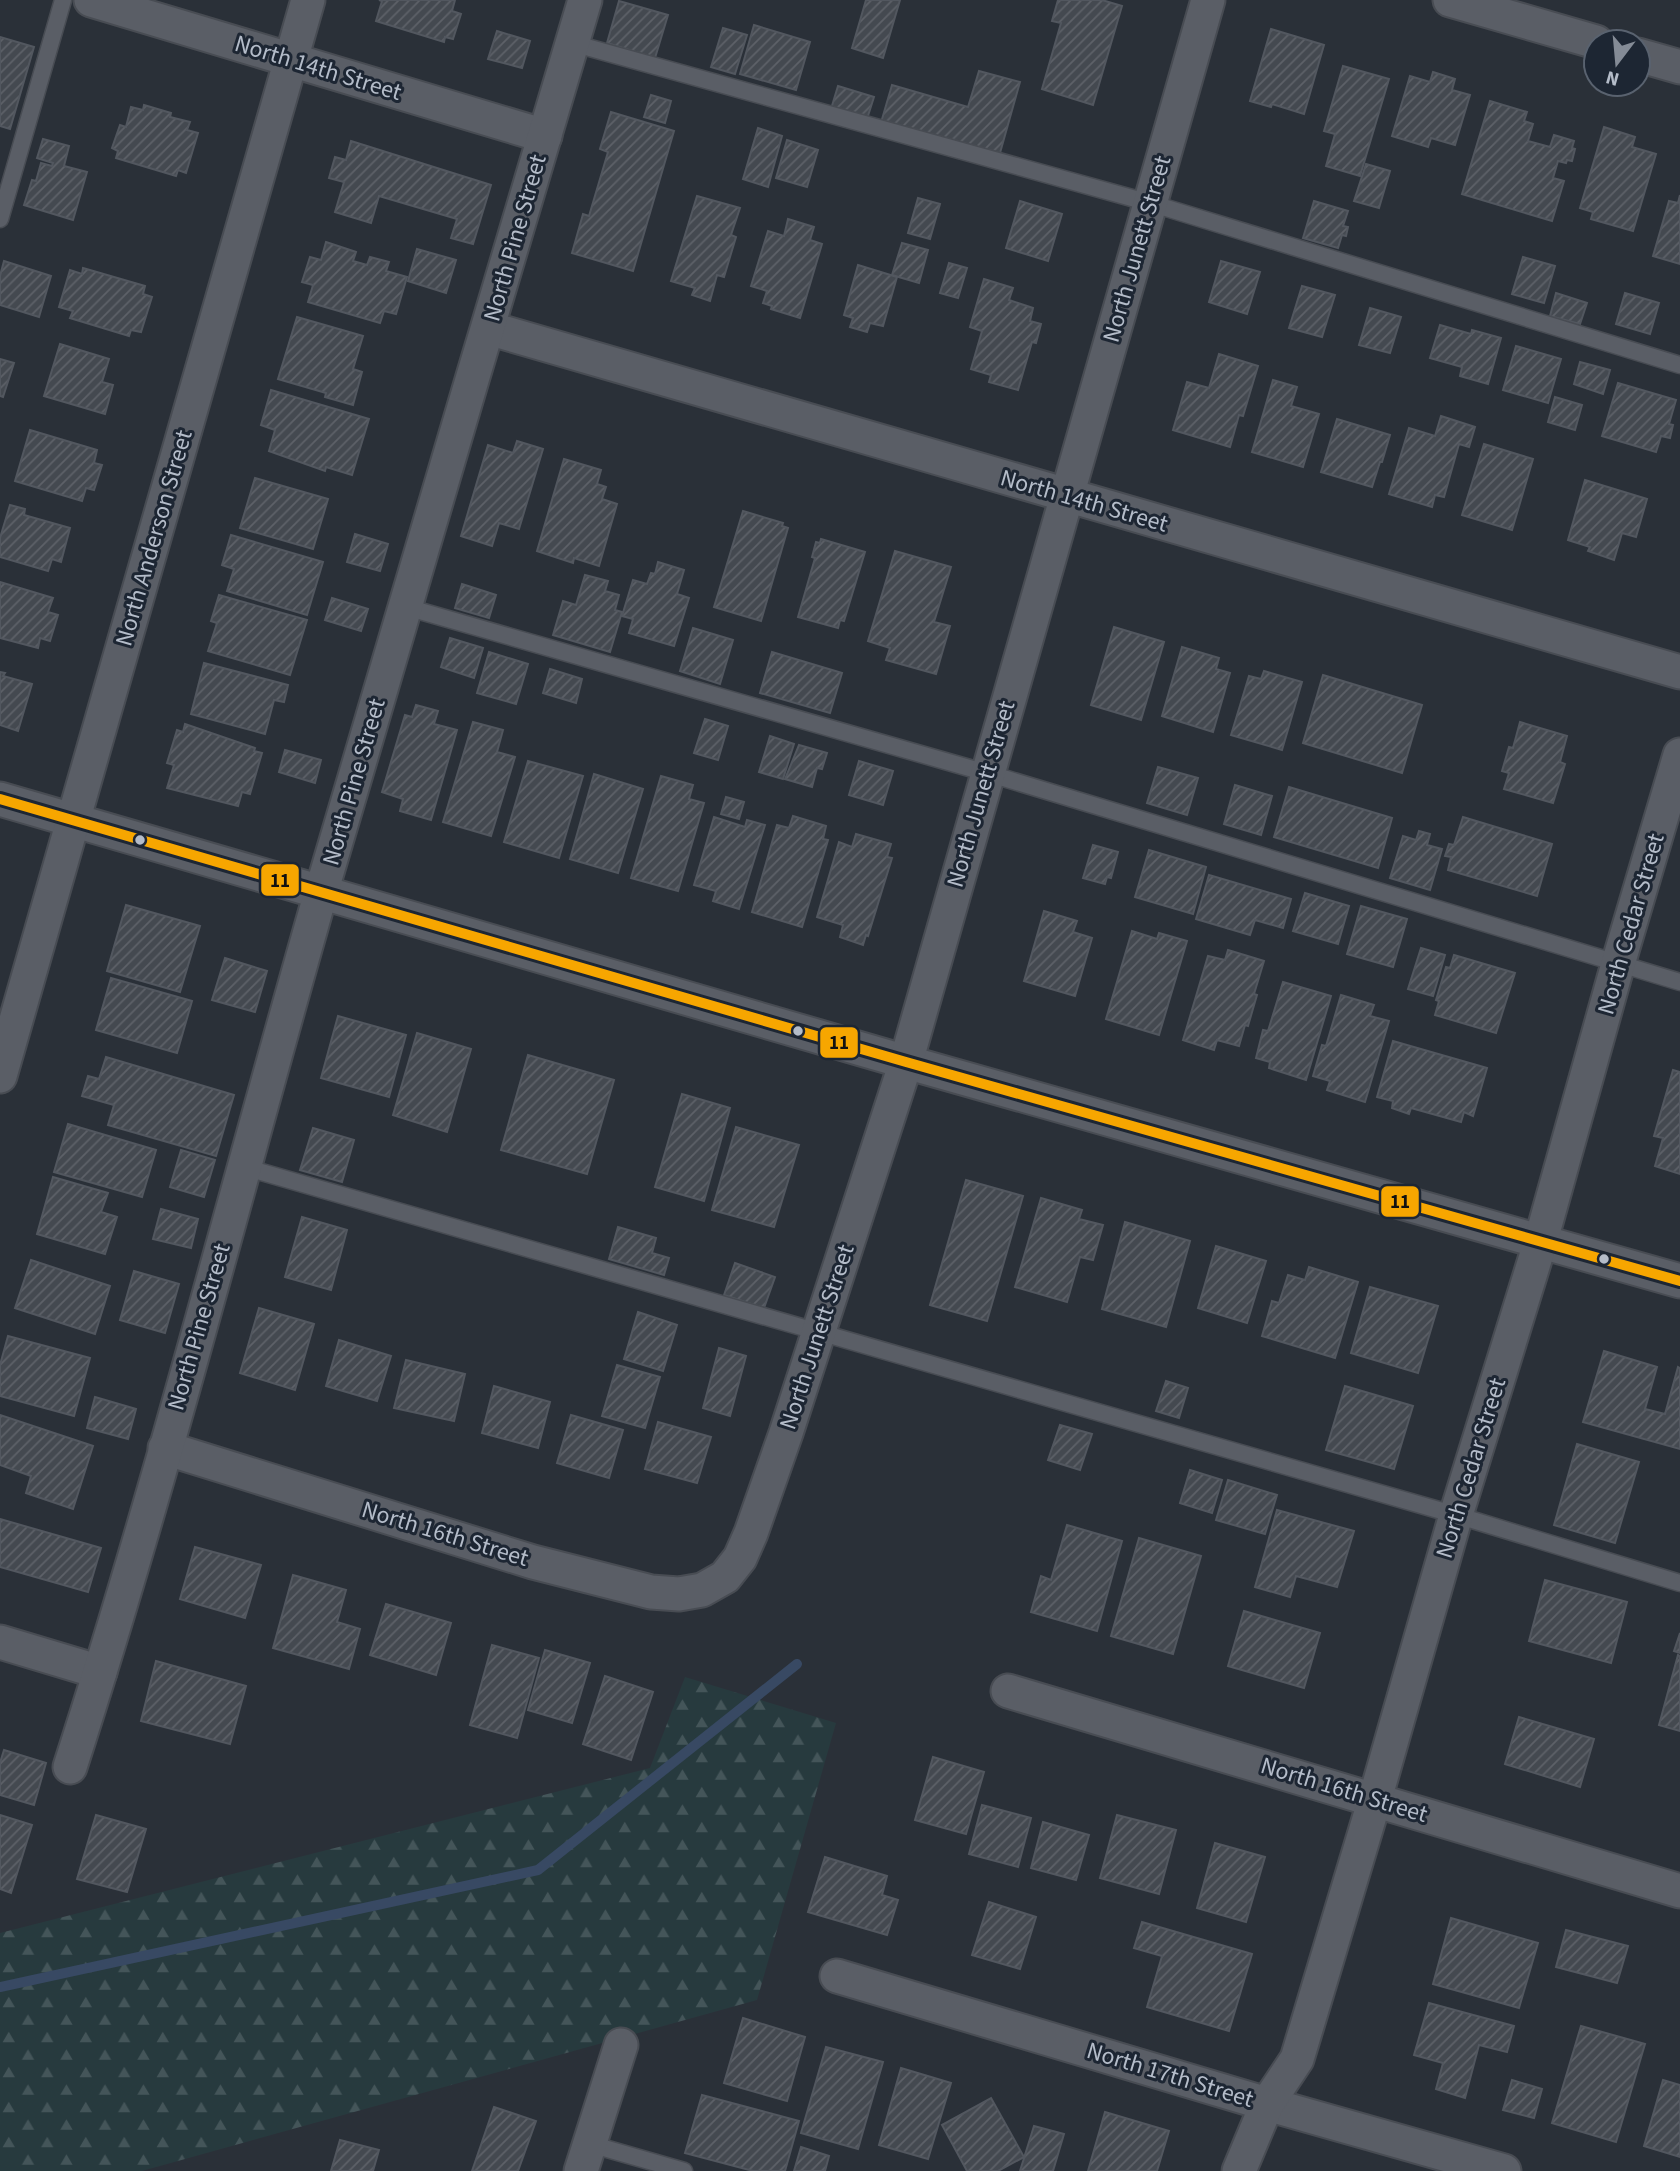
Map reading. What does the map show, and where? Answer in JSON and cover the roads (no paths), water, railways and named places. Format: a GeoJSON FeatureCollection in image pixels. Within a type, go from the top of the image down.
{"type":"FeatureCollection","features":[{"type":"Feature","properties":{"kind":"street","name":"North 14th Street"},"geometry":{"type":"LineString","coordinates":[[91,0],[545,136]]}},
{"type":"Feature","properties":{"kind":"street","name":"North Anderson Street"},"geometry":{"type":"LineString","coordinates":[[0,1076],[309,0]]}},
{"type":"Feature","properties":{"kind":"street","name":"North Pine Street"},"geometry":{"type":"LineString","coordinates":[[70,1767],[165,1448],[321,893],[585,0]]}},
{"type":"Feature","properties":{"kind":"street","name":"North Junett Street"},"geometry":{"type":"LineString","coordinates":[[725,1577],[740,1558],[751,1533],[906,1062],[1208,0]]}},
{"type":"Feature","properties":{"kind":"street"},"geometry":{"type":"LineString","coordinates":[[1450,0],[1582,39]]}},
{"type":"Feature","properties":{"kind":"street"},"geometry":{"type":"LineString","coordinates":[[1652,59],[1680,67]]}},
{"type":"Feature","properties":{"kind":"street","name":"North 14th Street"},"geometry":{"type":"LineString","coordinates":[[488,328],[1680,672]]}},
{"type":"Feature","properties":{"kind":"street","name":"North Cedar Street"},"geometry":{"type":"LineString","coordinates":[[1239,2171],[1267,2104],[1297,2059],[1456,1515],[1541,1240],[1680,755]]}},
{"type":"Feature","properties":{"kind":"street"},"geometry":{"type":"LineString","coordinates":[[0,799],[906,1062],[1680,1281]]}},
{"type":"Feature","properties":{"kind":"street","name":"North 16th Street"},"geometry":{"type":"LineString","coordinates":[[165,1448],[533,1562],[651,1592],[679,1594],[702,1590],[725,1577]]}},
{"type":"Feature","properties":{"kind":"street"},"geometry":{"type":"LineString","coordinates":[[0,1642],[100,1672]]}},
{"type":"Feature","properties":{"kind":"street","name":"North 16th Street"},"geometry":{"type":"LineString","coordinates":[[1008,1691],[1680,1891]]}},
{"type":"Feature","properties":{"kind":"street","name":"North 17th Street"},"geometry":{"type":"LineString","coordinates":[[837,1976],[1267,2104],[1504,2171]]}},
{"type":"Feature","properties":{"kind":"street"},"geometry":{"type":"LineString","coordinates":[[586,2157],[621,2045]]}},
{"type":"Feature","properties":{"kind":"lane"},"geometry":{"type":"LineString","coordinates":[[0,219],[63,0]]}},
{"type":"Feature","properties":{"kind":"lane"},"geometry":{"type":"LineString","coordinates":[[572,43],[1150,203],[1680,365]]}},
{"type":"Feature","properties":{"kind":"lane"},"geometry":{"type":"LineString","coordinates":[[406,607],[987,773],[1680,982]]}},
{"type":"Feature","properties":{"kind":"lane"},"geometry":{"type":"LineString","coordinates":[[244,1167],[1456,1515],[1680,1583]]}},
{"type":"Feature","properties":{"kind":"lane"},"geometry":{"type":"LineString","coordinates":[[586,2157],[684,2171]]}},
{"type":"Feature","properties":{"kind":"waterway"},"geometry":{"type":"LineString","coordinates":[[0,1987],[538,1870],[797,1664]]}}]}
